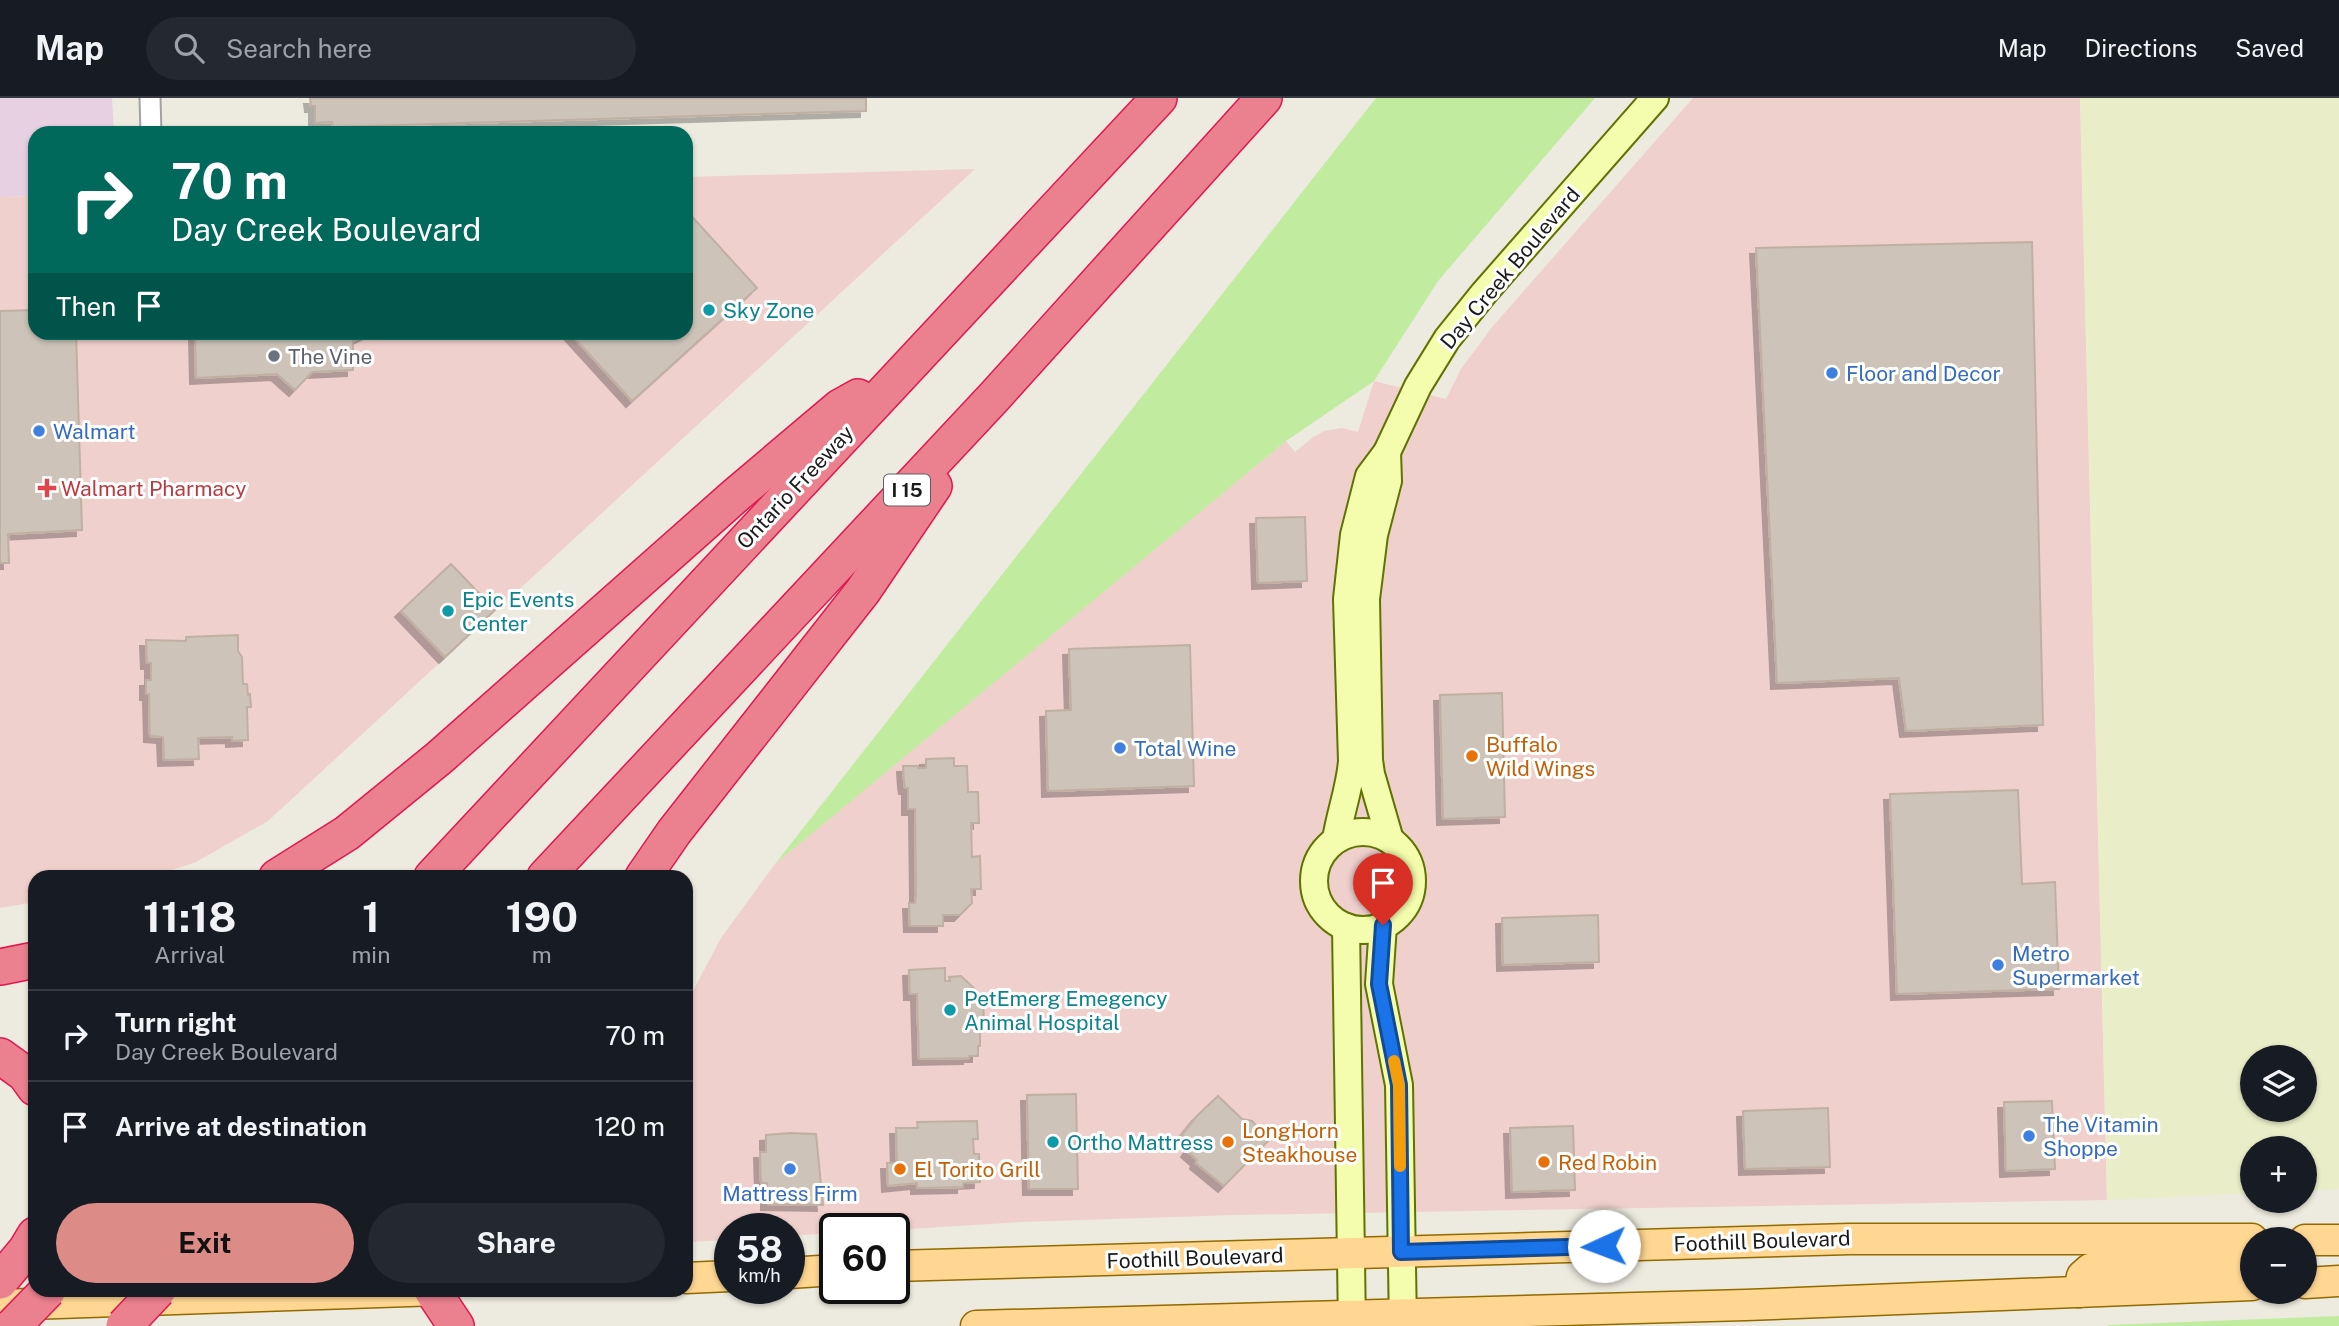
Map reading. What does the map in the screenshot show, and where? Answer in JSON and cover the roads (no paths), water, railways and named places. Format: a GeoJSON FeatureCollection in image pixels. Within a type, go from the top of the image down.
{"type":"FeatureCollection","features":[{"type":"Feature","properties":{"kind":"highway","name":"Ontario Freeway"},"geometry":{"type":"LineString","coordinates":[[439,870],[1159,98]]}},
{"type":"Feature","properties":{"kind":"highway","name":"I 15"},"geometry":{"type":"LineString","coordinates":[[552,870],[995,396],[1264,98]]}},
{"type":"Feature","properties":{"kind":"highway"},"geometry":{"type":"LineString","coordinates":[[288,870],[347,833],[439,758],[736,495],[840,407],[901,374]]}},
{"type":"Feature","properties":{"kind":"highway"},"geometry":{"type":"LineString","coordinates":[[648,870],[674,832],[863,591],[995,396]]}},
{"type":"Feature","properties":{"kind":"highway"},"geometry":{"type":"LineString","coordinates":[[0,967],[28,961]]}},
{"type":"Feature","properties":{"kind":"highway"},"geometry":{"type":"LineString","coordinates":[[0,1056],[28,1078]]}},
{"type":"Feature","properties":{"kind":"highway"},"geometry":{"type":"LineString","coordinates":[[6,1304],[28,1250]]}},
{"type":"Feature","properties":{"kind":"highway"},"geometry":{"type":"LineString","coordinates":[[6,1304],[28,1297]]}},
{"type":"Feature","properties":{"kind":"highway"},"geometry":{"type":"LineString","coordinates":[[124,1326],[152,1297]]}},
{"type":"Feature","properties":{"kind":"highway"},"geometry":{"type":"LineString","coordinates":[[147,1326],[166,1297]]}},
{"type":"Feature","properties":{"kind":"highway"},"geometry":{"type":"LineString","coordinates":[[437,1297],[456,1326]]}},
{"type":"Feature","properties":{"kind":"main road","name":"Foothill Boulevard"},"geometry":{"type":"LineString","coordinates":[[910,1266],[1870,1238],[2240,1239]]}},
{"type":"Feature","properties":{"kind":"main road"},"geometry":{"type":"LineString","coordinates":[[2079,1292],[2082,1276],[2090,1269],[2240,1262]]}},
{"type":"Feature","properties":{"kind":"main road"},"geometry":{"type":"LineString","coordinates":[[693,1278],[714,1277]]}},
{"type":"Feature","properties":{"kind":"main road"},"geometry":{"type":"LineString","coordinates":[[2317,1283],[2339,1282]]}},
{"type":"Feature","properties":{"kind":"main road"},"geometry":{"type":"LineString","coordinates":[[976,1326],[1490,1319],[1746,1305],[2240,1285]]}},
{"type":"Feature","properties":{"kind":"main road"},"geometry":{"type":"LineString","coordinates":[[6,1304],[219,1297]]}},
{"type":"Feature","properties":{"kind":"street"},"geometry":{"type":"LineString","coordinates":[[150,98],[151,126]]}},
{"type":"Feature","properties":{"kind":"street","name":"Day Creek Boulevard"},"geometry":{"type":"LineString","coordinates":[[1336,840],[1340,813],[1351,778],[1352,761],[1346,625],[1349,569],[1354,535],[1369,476],[1387,452],[1418,386],[1447,339],[1655,98]]}},
{"type":"Feature","properties":{"kind":"street","name":"Day Creek Boulevard"},"geometry":{"type":"LineString","coordinates":[[1387,452],[1388,481],[1374,536],[1366,599],[1369,760],[1390,840]]}},
{"type":"Feature","properties":{"kind":"street"},"geometry":{"type":"LineString","coordinates":[[1349,834],[1377,834],[1390,840],[1406,857],[1411,870],[1412,884],[1403,909],[1394,919],[1371,929],[1346,927],[1330,917],[1320,905],[1315,890],[1314,874],[1319,859],[1336,840],[1349,834]]}},
{"type":"Feature","properties":{"kind":"street"},"geometry":{"type":"LineString","coordinates":[[1383,925],[1379,984],[1399,1085],[1403,1320]]}},
{"type":"Feature","properties":{"kind":"street"},"geometry":{"type":"LineString","coordinates":[[1346,927],[1352,1320]]}},
{"type":"Feature","properties":{"kind":"place","name":"Sky Zone"},"geometry":{"type":"Point","coordinates":[709,310]}},
{"type":"Feature","properties":{"kind":"place","name":"The Vine"},"geometry":{"type":"Point","coordinates":[274,356]}},
{"type":"Feature","properties":{"kind":"place","name":"Floor and Decor"},"geometry":{"type":"Point","coordinates":[1832,373]}},
{"type":"Feature","properties":{"kind":"place","name":"Walmart"},"geometry":{"type":"Point","coordinates":[39,431]}},
{"type":"Feature","properties":{"kind":"place","name":"Walmart Pharmacy"},"geometry":{"type":"Point","coordinates":[47,488]}},
{"type":"Feature","properties":{"kind":"place","name":"Epic Events Center"},"geometry":{"type":"Point","coordinates":[448,611]}},
{"type":"Feature","properties":{"kind":"place","name":"Total Wine"},"geometry":{"type":"Point","coordinates":[1120,748]}},
{"type":"Feature","properties":{"kind":"place","name":"Buffalo Wild Wings"},"geometry":{"type":"Point","coordinates":[1472,756]}},
{"type":"Feature","properties":{"kind":"place","name":"Metro Supermarket"},"geometry":{"type":"Point","coordinates":[1998,965]}},
{"type":"Feature","properties":{"kind":"place","name":"PetEmerg Emegency Animal Hospital"},"geometry":{"type":"Point","coordinates":[950,1010]}},
{"type":"Feature","properties":{"kind":"place","name":"The Vitamin Shoppe"},"geometry":{"type":"Point","coordinates":[2029,1136]}},
{"type":"Feature","properties":{"kind":"place","name":"Ortho Mattress"},"geometry":{"type":"Point","coordinates":[1053,1142]}},
{"type":"Feature","properties":{"kind":"place","name":"LongHorn Steakhouse"},"geometry":{"type":"Point","coordinates":[1228,1142]}},
{"type":"Feature","properties":{"kind":"place","name":"Red Robin"},"geometry":{"type":"Point","coordinates":[1544,1162]}},
{"type":"Feature","properties":{"kind":"place","name":"Mattress Firm"},"geometry":{"type":"Point","coordinates":[790,1169]}},
{"type":"Feature","properties":{"kind":"place","name":"El Torito Grill"},"geometry":{"type":"Point","coordinates":[900,1169]}}]}
